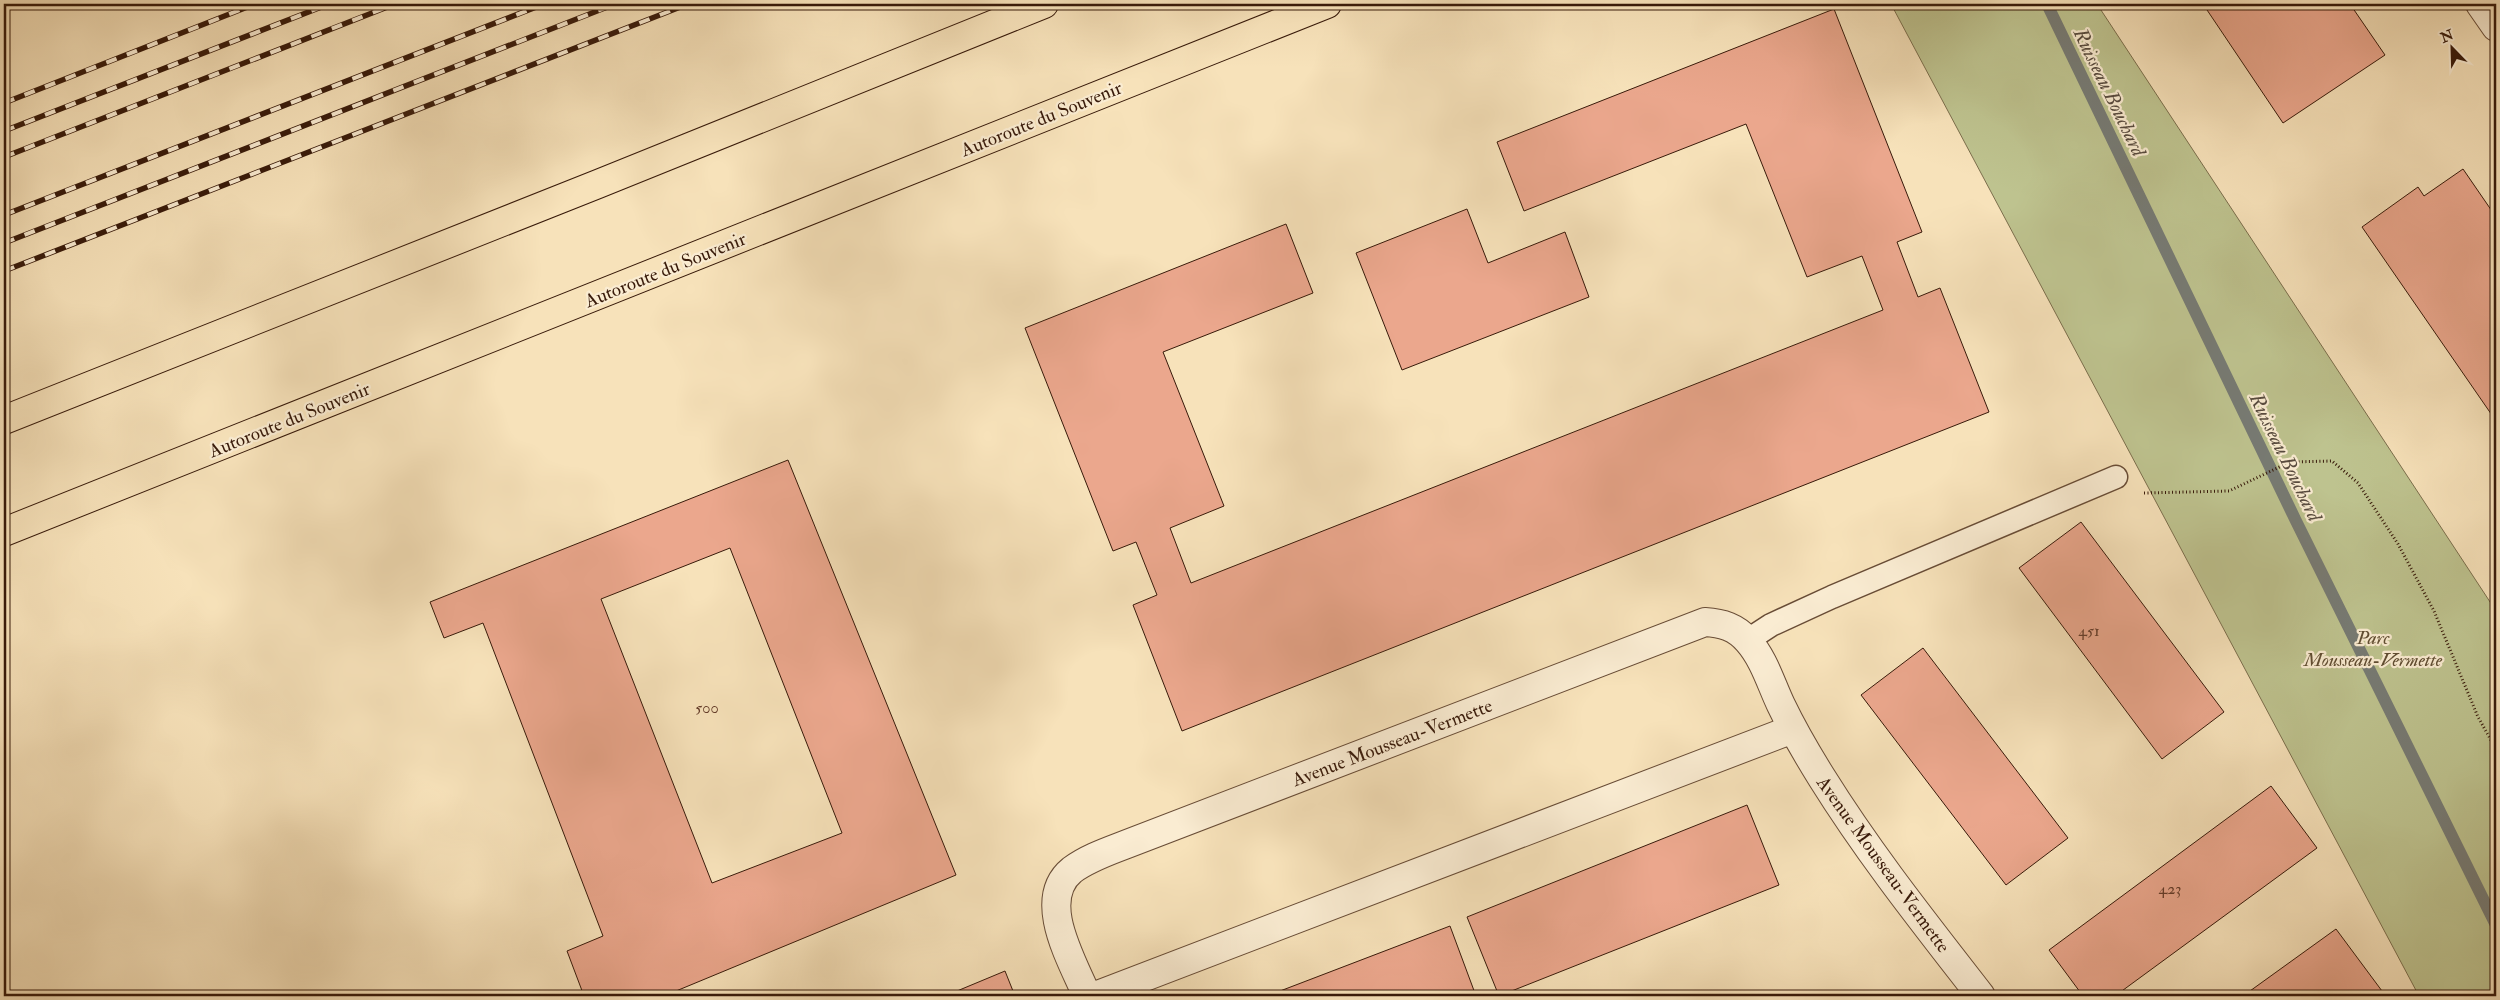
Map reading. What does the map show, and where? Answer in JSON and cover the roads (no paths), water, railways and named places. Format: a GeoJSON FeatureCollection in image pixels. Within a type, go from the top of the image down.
{"type":"FeatureCollection","features":[{"type":"Feature","properties":{"kind":"highway"},"geometry":{"type":"LineString","coordinates":[[4,420],[589,188],[1044,4]]}},
{"type":"Feature","properties":{"kind":"highway","name":"Autoroute du Souvenir"},"geometry":{"type":"LineString","coordinates":[[4,532],[1326,4]]}},
{"type":"Feature","properties":{"kind":"street"},"geometry":{"type":"LineString","coordinates":[[2480,4],[2496,27]]}},
{"type":"Feature","properties":{"kind":"street","name":"Avenue Mousseau-Vermette"},"geometry":{"type":"LineString","coordinates":[[1087,996],[1061,932],[1055,910],[1060,882],[1082,864],[1127,844],[1705,622],[1719,622],[1732,627],[1748,640],[1759,657],[1793,729],[1823,780],[1890,878],[1981,996]]}},
{"type":"Feature","properties":{"kind":"street"},"geometry":{"type":"LineString","coordinates":[[1095,996],[1793,729]]}},
{"type":"Feature","properties":{"kind":"lane"},"geometry":{"type":"LineString","coordinates":[[1748,640],[1770,625],[1824,601],[2116,477]]}},
{"type":"Feature","properties":{"kind":"waterway","name":"Ruisseau Bouchard"},"geometry":{"type":"LineString","coordinates":[[2047,4],[2296,521],[2496,925]]}},
{"type":"Feature","properties":{"kind":"railway"},"geometry":{"type":"LineString","coordinates":[[4,103],[255,4]]}},
{"type":"Feature","properties":{"kind":"railway"},"geometry":{"type":"LineString","coordinates":[[4,131],[329,4]]}},
{"type":"Feature","properties":{"kind":"railway"},"geometry":{"type":"LineString","coordinates":[[4,157],[395,4]]}},
{"type":"Feature","properties":{"kind":"railway"},"geometry":{"type":"LineString","coordinates":[[4,215],[544,4]]}},
{"type":"Feature","properties":{"kind":"railway"},"geometry":{"type":"LineString","coordinates":[[4,243],[615,4]]}},
{"type":"Feature","properties":{"kind":"railway"},"geometry":{"type":"LineString","coordinates":[[4,271],[688,4]]}},
{"type":"Feature","properties":{"kind":"park label","name":"Parc Mousseau-Vermette"},"geometry":{"type":"Point","coordinates":[2373,648]}}]}
